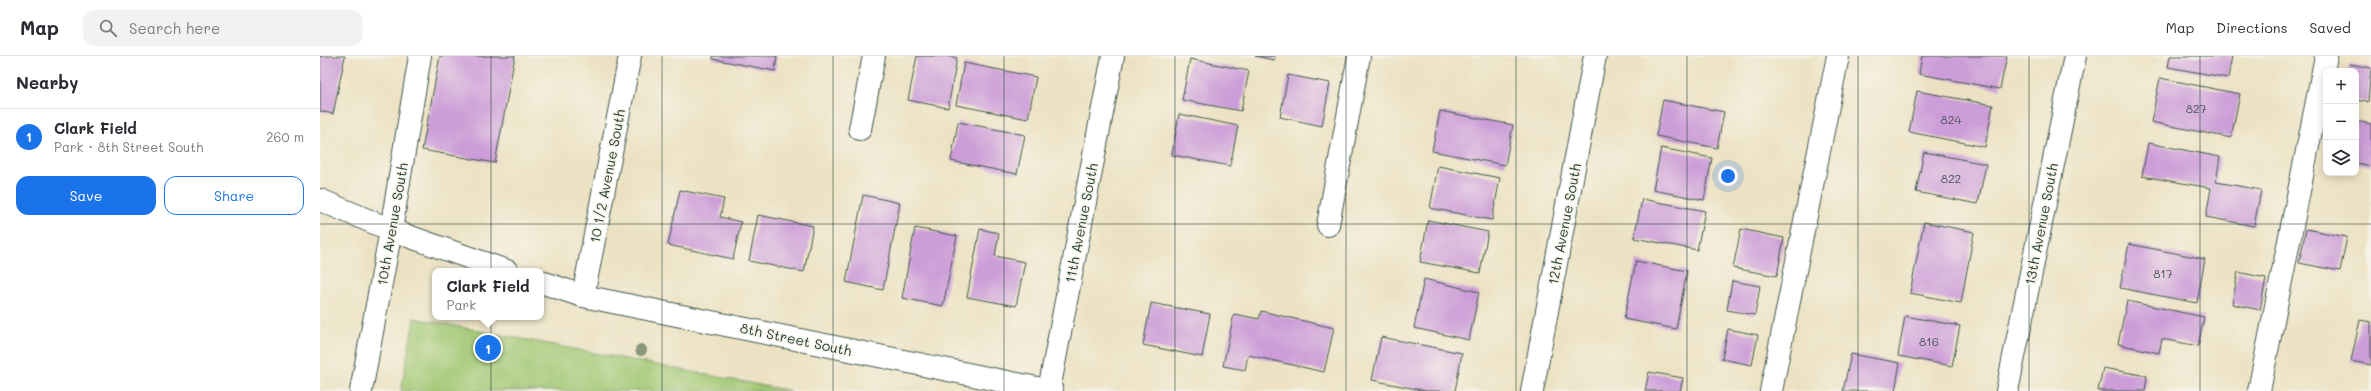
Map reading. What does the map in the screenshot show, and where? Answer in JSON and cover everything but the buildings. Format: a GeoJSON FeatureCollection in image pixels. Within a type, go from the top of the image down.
{"type":"FeatureCollection","features":[{"type":"Feature","properties":{"kind":"street","name":"10th Avenue South"},"geometry":{"type":"LineString","coordinates":[[361,391],[392,230],[420,56]]}},
{"type":"Feature","properties":{"kind":"street","name":"10 1/2 Avenue South"},"geometry":{"type":"LineString","coordinates":[[583,296],[630,56]]}},
{"type":"Feature","properties":{"kind":"street"},"geometry":{"type":"LineString","coordinates":[[860,129],[874,56]]}},
{"type":"Feature","properties":{"kind":"street","name":"11th Avenue South"},"geometry":{"type":"LineString","coordinates":[[1050,391],[1113,56]]}},
{"type":"Feature","properties":{"kind":"street"},"geometry":{"type":"LineString","coordinates":[[1328,225],[1359,56]]}},
{"type":"Feature","properties":{"kind":"street","name":"12th Avenue South"},"geometry":{"type":"LineString","coordinates":[[1532,391],[1595,56]]}},
{"type":"Feature","properties":{"kind":"street"},"geometry":{"type":"LineString","coordinates":[[1771,391],[1838,56]]}},
{"type":"Feature","properties":{"kind":"street","name":"13th Avenue South"},"geometry":{"type":"LineString","coordinates":[[2008,391],[2075,56]]}},
{"type":"Feature","properties":{"kind":"street"},"geometry":{"type":"LineString","coordinates":[[2259,391],[2326,56]]}},
{"type":"Feature","properties":{"kind":"street"},"geometry":{"type":"LineString","coordinates":[[320,200],[392,230],[499,268]]}},
{"type":"Feature","properties":{"kind":"street","name":"8th Street South"},"geometry":{"type":"LineString","coordinates":[[544,283],[583,296],[1050,391]]}},
{"type":"Feature","properties":{"kind":"green space"},"geometry":{"type":"Polygon","coordinates":[[[414,318],[791,391],[401,391],[414,318]]]}},
{"type":"Feature","properties":{"kind":"place","name":"Clark Field"},"geometry":{"type":"Point","coordinates":[488,348]}}]}
